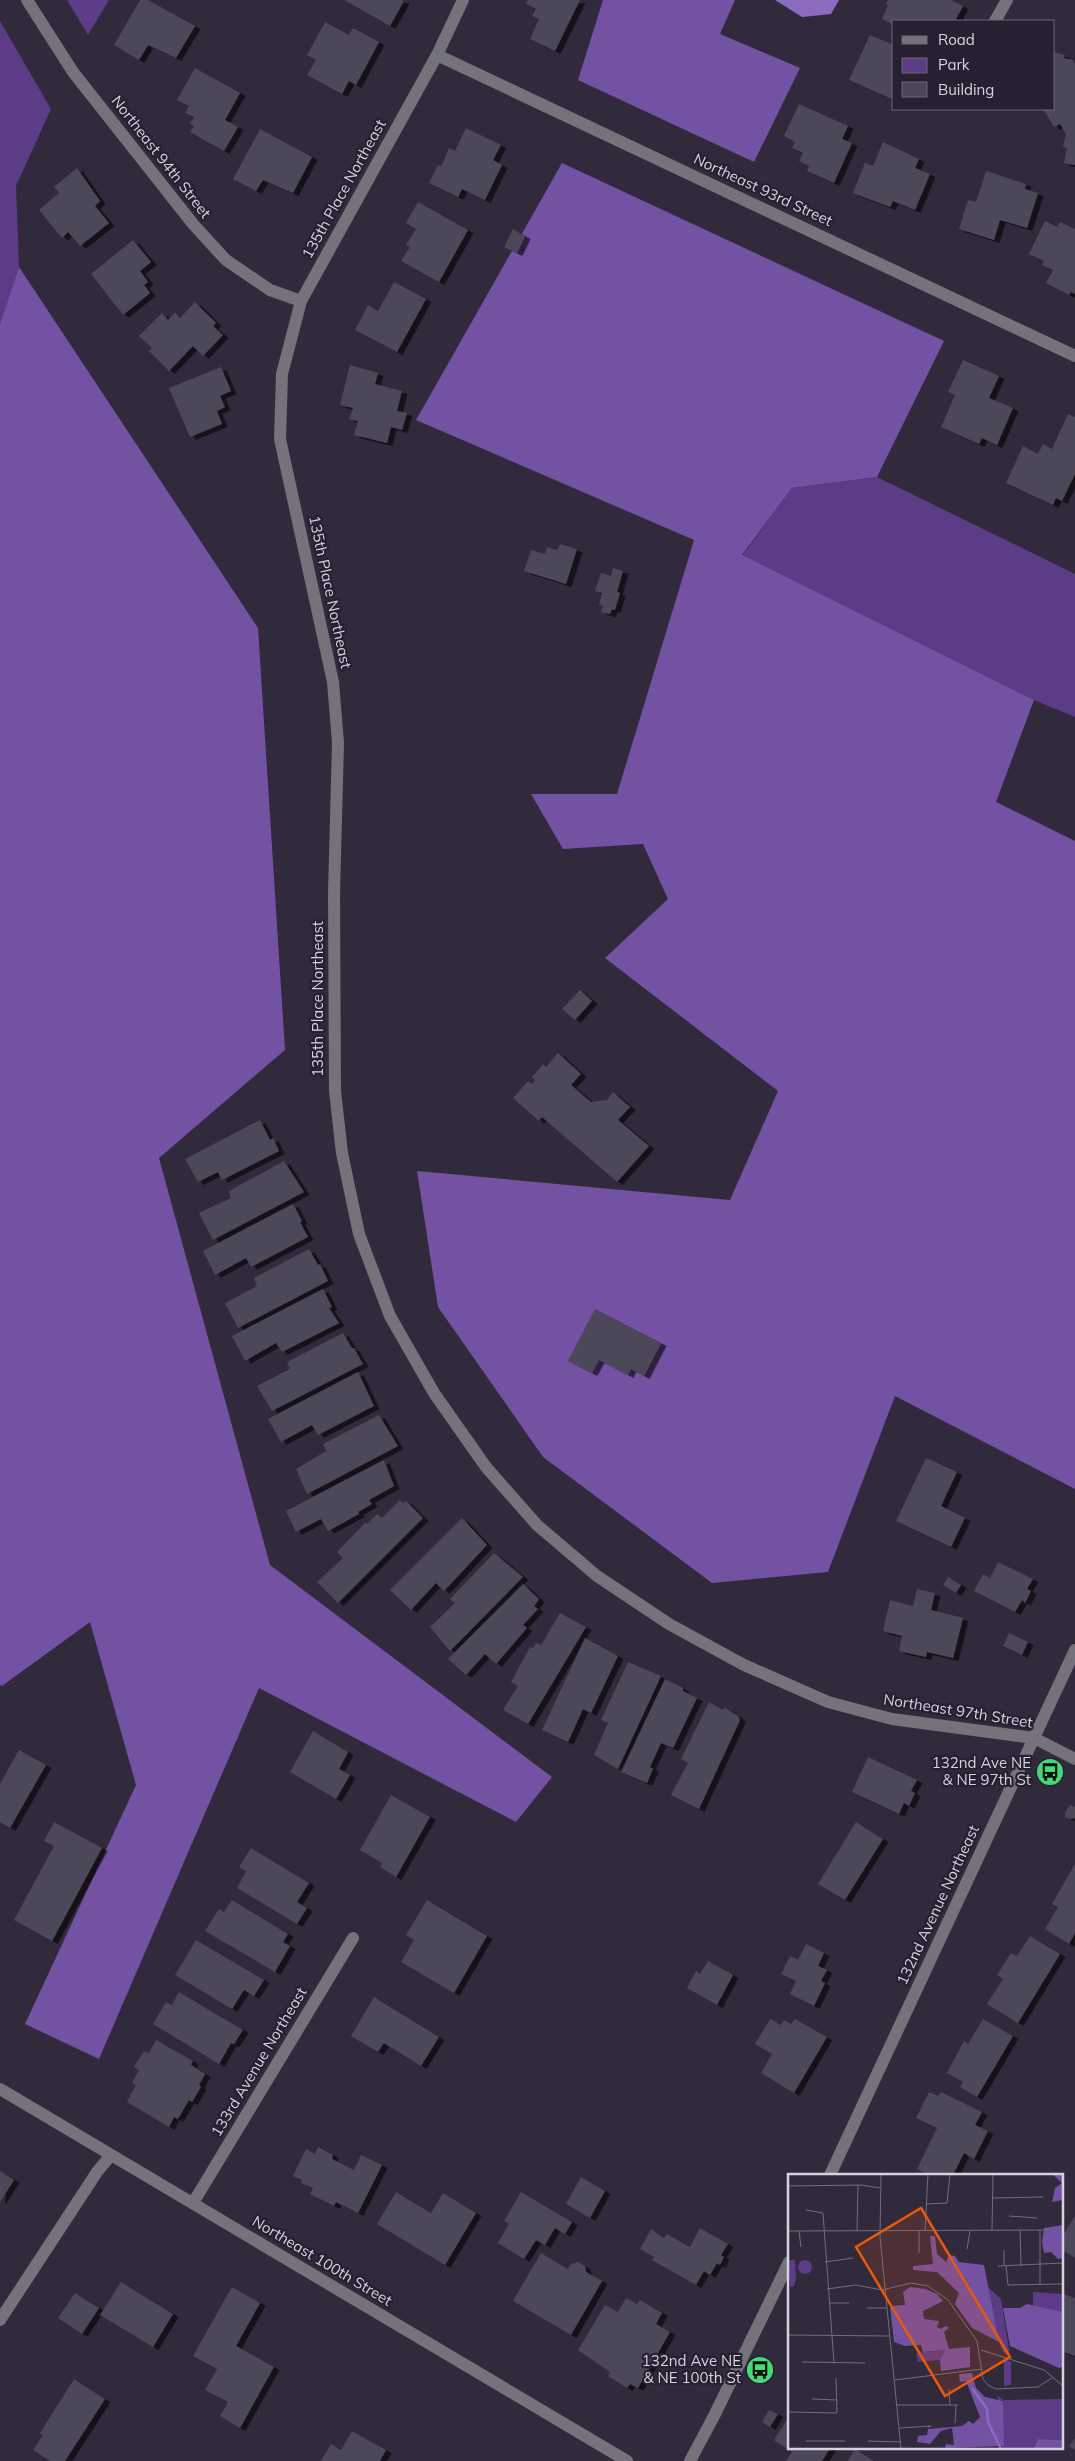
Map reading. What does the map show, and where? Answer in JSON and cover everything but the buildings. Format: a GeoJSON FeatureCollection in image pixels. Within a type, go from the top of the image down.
{"type":"FeatureCollection","features":[{"type":"Feature","properties":{"kind":"street","name":"Northeast 94th Street"},"geometry":{"type":"LineString","coordinates":[[27,0],[73,72],[193,224],[226,260],[270,290],[301,301]]}},
{"type":"Feature","properties":{"kind":"street","name":"135th Place Northeast"},"geometry":{"type":"LineString","coordinates":[[360,1234],[342,1153],[335,1091],[334,894],[338,743],[333,682],[280,439],[282,374],[301,301],[437,55],[463,0]]}},
{"type":"Feature","properties":{"kind":"street"},"geometry":{"type":"LineString","coordinates":[[996,20],[1007,0]]}},
{"type":"Feature","properties":{"kind":"street","name":"Northeast 93rd Street"},"geometry":{"type":"LineString","coordinates":[[437,55],[1075,356]]}},
{"type":"Feature","properties":{"kind":"street","name":"Northeast 97th Street"},"geometry":{"type":"LineString","coordinates":[[360,1234],[390,1316],[434,1393],[486,1467],[538,1525],[597,1576],[669,1624],[744,1665],[828,1702],[892,1719],[1034,1738],[1075,1759]]}},
{"type":"Feature","properties":{"kind":"street","name":"132nd Avenue Northeast"},"geometry":{"type":"LineString","coordinates":[[830,2174],[1075,1650]]}},
{"type":"Feature","properties":{"kind":"street","name":"133rd Avenue Northeast"},"geometry":{"type":"LineString","coordinates":[[193,2203],[353,1938]]}},
{"type":"Feature","properties":{"kind":"street","name":"Northeast 100th Street"},"geometry":{"type":"LineString","coordinates":[[0,2088],[627,2461]]}},
{"type":"Feature","properties":{"kind":"street"},"geometry":{"type":"LineString","coordinates":[[0,2320],[96,2172],[112,2155]]}},
{"type":"Feature","properties":{"kind":"street"},"geometry":{"type":"LineString","coordinates":[[690,2461],[788,2264]]}},
{"type":"Feature","properties":{"kind":"green space"},"geometry":{"type":"Polygon","coordinates":[[[67,0],[109,0],[88,35],[67,0]]]}},
{"type":"Feature","properties":{"kind":"green space"},"geometry":{"type":"Polygon","coordinates":[[[0,21],[51,109],[16,186],[19,267],[0,324],[0,21]]]}},
{"type":"Feature","properties":{"kind":"green space"},"geometry":{"type":"Polygon","coordinates":[[[877,477],[1075,574],[1075,717],[1034,700],[742,556],[792,488],[877,477]]]}},
{"type":"Feature","properties":{"kind":"shaded area"},"geometry":{"type":"Polygon","coordinates":[[[603,0],[735,0],[720,34],[800,68],[754,162],[578,80],[603,0]]]}},
{"type":"Feature","properties":{"kind":"shaded area"},"geometry":{"type":"Polygon","coordinates":[[[775,0],[839,0],[831,14],[802,17],[775,0]]]}},
{"type":"Feature","properties":{"kind":"shaded area"},"geometry":{"type":"Polygon","coordinates":[[[562,163],[944,341],[877,477],[792,488],[742,555],[1034,700],[996,802],[1075,841],[1075,1489],[895,1396],[828,1572],[712,1583],[543,1457],[438,1307],[417,1171],[730,1200],[778,1091],[605,958],[668,899],[643,844],[563,849],[531,794],[617,794],[694,540],[416,420],[562,163]]]}},
{"type":"Feature","properties":{"kind":"shaded area"},"geometry":{"type":"Polygon","coordinates":[[[19,267],[258,628],[285,1050],[159,1158],[270,1565],[552,1777],[516,1822],[259,1688],[99,2059],[25,2024],[136,1785],[90,1622],[2,1686],[0,1685],[0,324],[19,267]]]}},
{"type":"Feature","properties":{"kind":"place","name":"132nd Ave NE & NE 97th St"},"geometry":{"type":"Point","coordinates":[1050,1772]}},
{"type":"Feature","properties":{"kind":"place","name":"132nd Ave NE & NE 100th St"},"geometry":{"type":"Point","coordinates":[760,2370]}}]}
